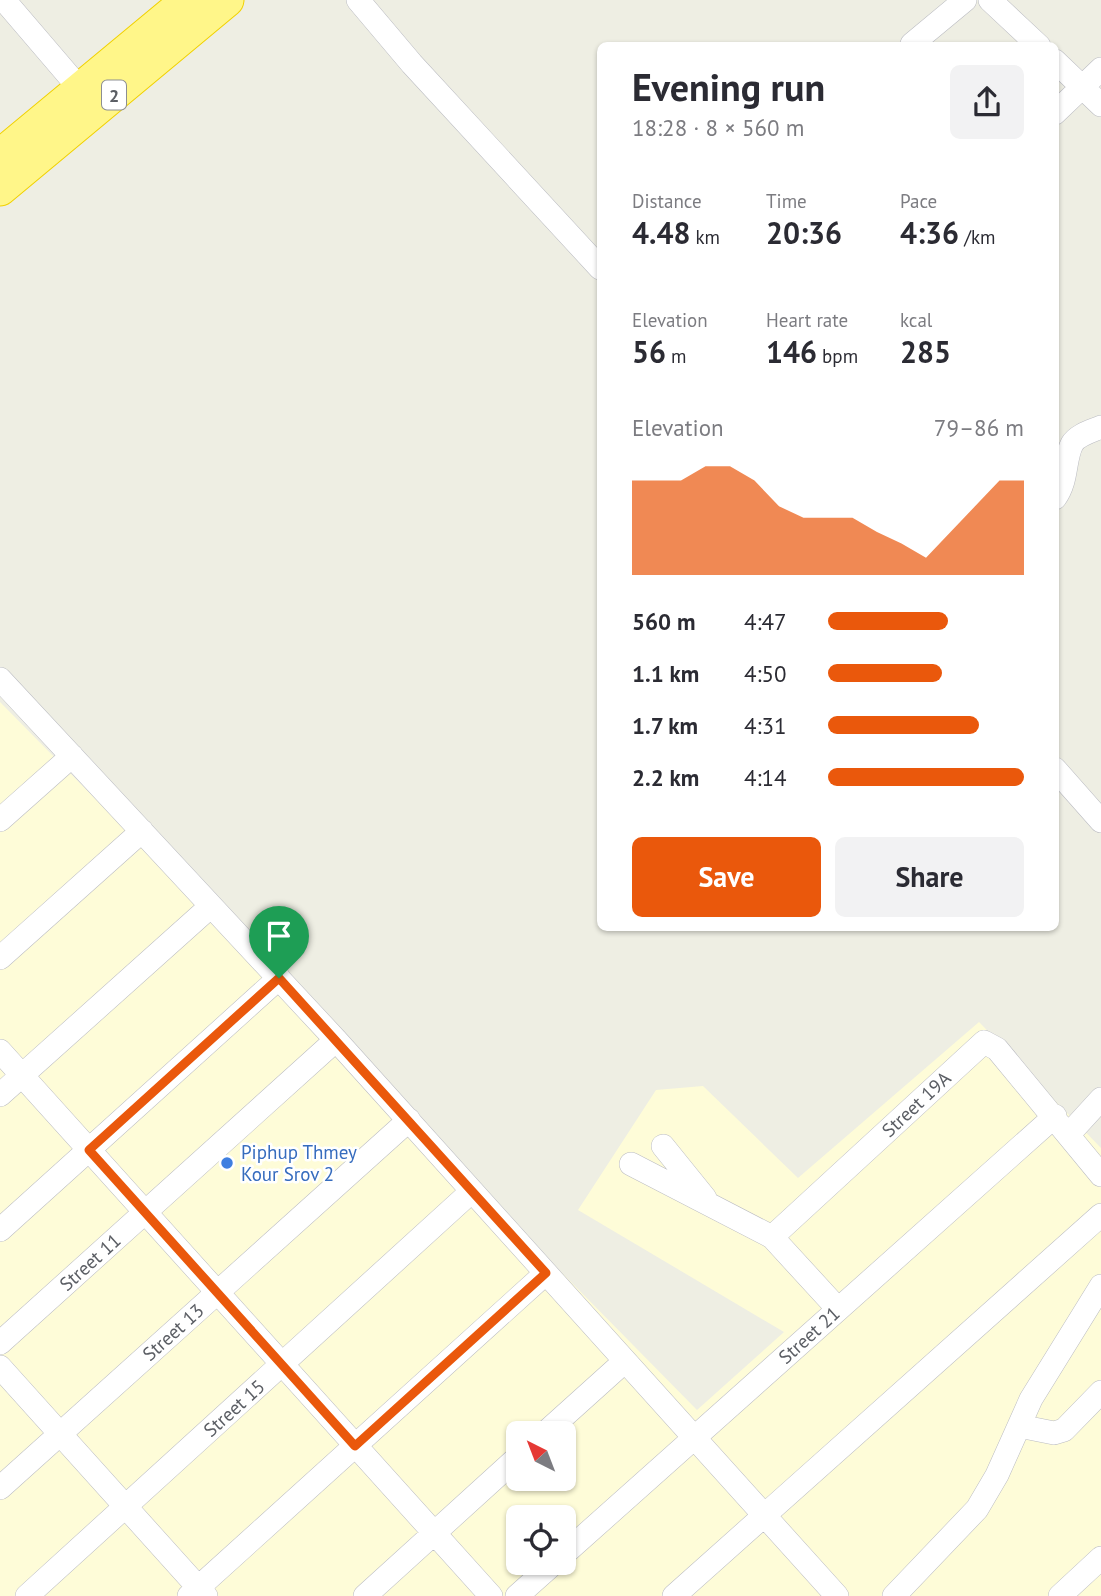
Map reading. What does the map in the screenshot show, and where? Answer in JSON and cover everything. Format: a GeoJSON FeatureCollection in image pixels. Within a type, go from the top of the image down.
{"type":"FeatureCollection","features":[{"type":"Feature","properties":{"kind":"highway","name":"2"},"geometry":{"type":"LineString","coordinates":[[0,156],[188,0]]}},
{"type":"Feature","properties":{"kind":"highway","name":"2"},"geometry":{"type":"LineString","coordinates":[[0,189],[227,0]]}},
{"type":"Feature","properties":{"kind":"street"},"geometry":{"type":"LineString","coordinates":[[4,0],[81,90]]}},
{"type":"Feature","properties":{"kind":"street"},"geometry":{"type":"LineString","coordinates":[[358,0],[411,64],[597,265]]}},
{"type":"Feature","properties":{"kind":"street"},"geometry":{"type":"LineString","coordinates":[[914,42],[965,0]]}},
{"type":"Feature","properties":{"kind":"street"},"geometry":{"type":"LineString","coordinates":[[990,0],[1035,42]]}},
{"type":"Feature","properties":{"kind":"street"},"geometry":{"type":"LineString","coordinates":[[1059,65],[1101,105]]}},
{"type":"Feature","properties":{"kind":"street"},"geometry":{"type":"LineString","coordinates":[[1059,109],[1101,69]]}},
{"type":"Feature","properties":{"kind":"street"},"geometry":{"type":"LineString","coordinates":[[1059,490],[1066,475],[1073,443],[1101,427]]}},
{"type":"Feature","properties":{"kind":"street"},"geometry":{"type":"LineString","coordinates":[[0,679],[336,1040],[837,1596]]}},
{"type":"Feature","properties":{"kind":"street"},"geometry":{"type":"LineString","coordinates":[[0,820],[72,756]]}},
{"type":"Feature","properties":{"kind":"street"},"geometry":{"type":"LineString","coordinates":[[1059,774],[1101,821]]}},
{"type":"Feature","properties":{"kind":"street"},"geometry":{"type":"LineString","coordinates":[[0,958],[142,831]]}},
{"type":"Feature","properties":{"kind":"street"},"geometry":{"type":"LineString","coordinates":[[0,1095],[211,906]]}},
{"type":"Feature","properties":{"kind":"street"},"geometry":{"type":"LineString","coordinates":[[0,1230],[279,978]]}},
{"type":"Feature","properties":{"kind":"street","name":"Street 11"},"geometry":{"type":"LineString","coordinates":[[0,1343],[336,1040]]}},
{"type":"Feature","properties":{"kind":"street","name":"Street 19A"},"geometry":{"type":"LineString","coordinates":[[772,1237],[984,1042],[997,1049],[1062,1125]]}},
{"type":"Feature","properties":{"kind":"street"},"geometry":{"type":"LineString","coordinates":[[0,1051],[491,1596]]}},
{"type":"Feature","properties":{"kind":"street","name":"Street 21"},"geometry":{"type":"LineString","coordinates":[[576,1544],[838,1309],[1062,1125],[1101,1100]]}},
{"type":"Feature","properties":{"kind":"street","name":"Street 13"},"geometry":{"type":"LineString","coordinates":[[0,1488],[409,1120]]}},
{"type":"Feature","properties":{"kind":"street"},"geometry":{"type":"LineString","coordinates":[[1062,1125],[1101,1175]]}},
{"type":"Feature","properties":{"kind":"street"},"geometry":{"type":"LineString","coordinates":[[663,1146],[711,1206]]}},
{"type":"Feature","properties":{"kind":"street"},"geometry":{"type":"LineString","coordinates":[[631,1164],[772,1237],[838,1309]]}},
{"type":"Feature","properties":{"kind":"street","name":"Street 15"},"geometry":{"type":"LineString","coordinates":[[27,1596],[472,1191]]}},
{"type":"Feature","properties":{"kind":"street"},"geometry":{"type":"LineString","coordinates":[[674,1596],[1101,1215]]}},
{"type":"Feature","properties":{"kind":"street"},"geometry":{"type":"LineString","coordinates":[[0,1367],[125,1506],[198,1593],[546,1273]]}},
{"type":"Feature","properties":{"kind":"street"},"geometry":{"type":"LineString","coordinates":[[894,1596],[977,1509],[997,1475],[1031,1399],[1098,1298]]}},
{"type":"Feature","properties":{"kind":"street"},"geometry":{"type":"LineString","coordinates":[[558,1421],[625,1361]]}},
{"type":"Feature","properties":{"kind":"street"},"geometry":{"type":"LineString","coordinates":[[1019,1426],[1054,1433],[1064,1430],[1101,1392]]}},
{"type":"Feature","properties":{"kind":"street"},"geometry":{"type":"LineString","coordinates":[[365,1596],[506,1468]]}},
{"type":"Feature","properties":{"kind":"street"},"geometry":{"type":"LineString","coordinates":[[1060,1596],[1101,1558]]}},
{"type":"Feature","properties":{"kind":"street"},"geometry":{"type":"LineString","coordinates":[[517,1596],[541,1575]]}},
{"type":"Feature","properties":{"kind":"shaded area","name":"Piphup Thmey Kour Srov 2"},"geometry":{"type":"Polygon","coordinates":[[[0,702],[697,1410],[784,1332],[578,1210],[656,1090],[703,1086],[798,1178],[979,1022],[1101,1148],[1101,1596],[0,1596],[0,702]]]}},
{"type":"Feature","properties":{"kind":"place","name":"Piphup Thmey Kour Srov 2"},"geometry":{"type":"Point","coordinates":[227,1163]}},
{"type":"Feature","properties":{"kind":"route"},"geometry":{"type":"LineString","coordinates":[[279,978],[546,1273],[355,1446],[89,1150],[279,978]]}}]}
